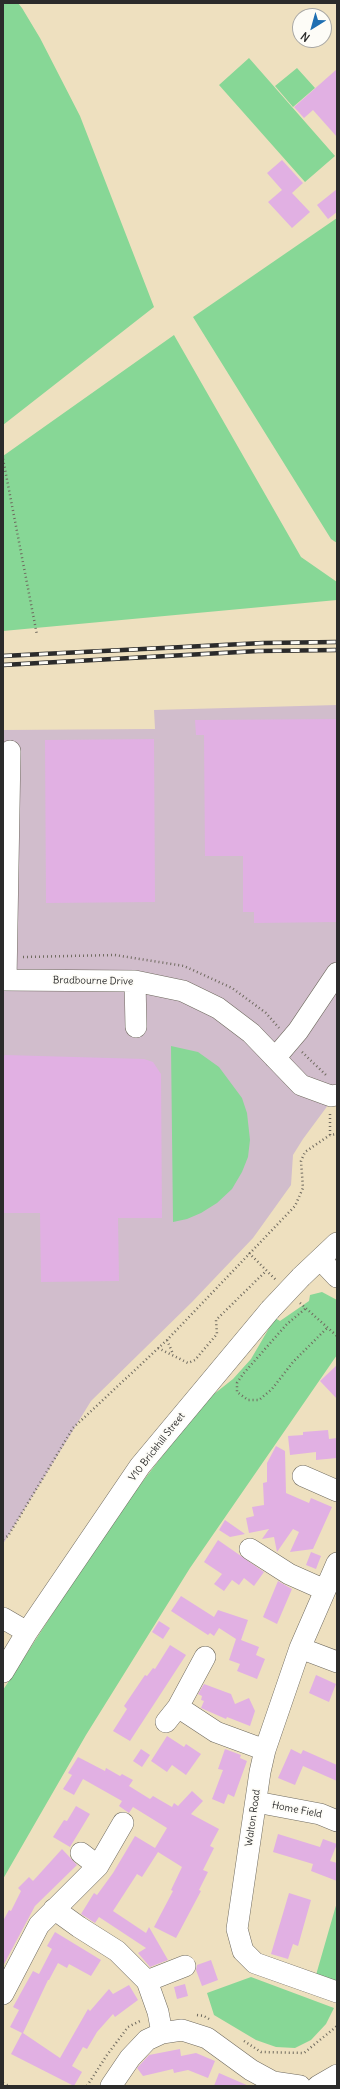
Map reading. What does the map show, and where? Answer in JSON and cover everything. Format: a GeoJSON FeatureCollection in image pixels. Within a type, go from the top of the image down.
{"type":"FeatureCollection","features":[{"type":"Feature","properties":{"kind":"street"},"geometry":{"type":"LineString","coordinates":[[4,980],[10,751]]}},
{"type":"Feature","properties":{"kind":"street"},"geometry":{"type":"LineString","coordinates":[[275,1058],[298,1031],[337,973]]}},
{"type":"Feature","properties":{"kind":"street","name":"Bradbourne Drive"},"geometry":{"type":"LineString","coordinates":[[4,980],[135,981],[183,991],[218,1008],[251,1033],[301,1085],[331,1096],[337,1095]]}},
{"type":"Feature","properties":{"kind":"street"},"geometry":{"type":"LineString","coordinates":[[135,981],[136,1027]]}},
{"type":"Feature","properties":{"kind":"street","name":"V10 Brickhill Street"},"geometry":{"type":"LineString","coordinates":[[3,1672],[28,1632],[140,1466],[270,1310],[301,1277],[337,1243]]}},
{"type":"Feature","properties":{"kind":"street"},"geometry":{"type":"LineString","coordinates":[[320,1260],[337,1277]]}},
{"type":"Feature","properties":{"kind":"street"},"geometry":{"type":"LineString","coordinates":[[303,1476],[337,1491]]}},
{"type":"Feature","properties":{"kind":"street"},"geometry":{"type":"LineString","coordinates":[[250,1549],[289,1574],[325,1590]]}},
{"type":"Feature","properties":{"kind":"street","name":"Walton Road"},"geometry":{"type":"LineString","coordinates":[[337,1563],[300,1648],[265,1750],[237,1929],[243,1951],[255,1963],[337,1992]]}},
{"type":"Feature","properties":{"kind":"street"},"geometry":{"type":"LineString","coordinates":[[3,1618],[28,1632]]}},
{"type":"Feature","properties":{"kind":"street"},"geometry":{"type":"LineString","coordinates":[[300,1648],[337,1662]]}},
{"type":"Feature","properties":{"kind":"street"},"geometry":{"type":"LineString","coordinates":[[203,1652],[172,1714],[265,1750]]}},
{"type":"Feature","properties":{"kind":"street","name":"Home Field"},"geometry":{"type":"LineString","coordinates":[[256,1802],[320,1814],[337,1821]]}},
{"type":"Feature","properties":{"kind":"street"},"geometry":{"type":"LineString","coordinates":[[3,1994],[39,1925],[54,1908],[98,1866],[123,1823]]}},
{"type":"Feature","properties":{"kind":"street"},"geometry":{"type":"LineString","coordinates":[[81,1853],[98,1866]]}},
{"type":"Feature","properties":{"kind":"street"},"geometry":{"type":"LineString","coordinates":[[54,1908],[79,1927],[117,1951],[147,1981],[158,2012],[162,2033]]}},
{"type":"Feature","properties":{"kind":"street"},"geometry":{"type":"LineString","coordinates":[[147,1981],[185,1966]]}},
{"type":"Feature","properties":{"kind":"street"},"geometry":{"type":"LineString","coordinates":[[112,2086],[130,2058],[147,2040],[162,2033],[182,2030],[207,2038],[251,2070],[273,2082],[300,2086]]}},
{"type":"Feature","properties":{"kind":"street"},"geometry":{"type":"LineString","coordinates":[[318,2086],[337,2075]]}},
{"type":"Feature","properties":{"kind":"path"},"geometry":{"type":"LineString","coordinates":[[3,459],[37,635]]}},
{"type":"Feature","properties":{"kind":"path"},"geometry":{"type":"LineString","coordinates":[[3,1539],[8,1536],[73,1428],[167,1340],[295,1206],[303,1188],[302,1161],[305,1152],[330,1135],[337,1134]]}},
{"type":"Feature","properties":{"kind":"path"},"geometry":{"type":"LineString","coordinates":[[158,1348],[188,1363],[195,1360],[217,1334],[216,1320],[266,1271]]}},
{"type":"Feature","properties":{"kind":"path"},"geometry":{"type":"LineString","coordinates":[[305,1309],[286,1324],[243,1374],[237,1383],[237,1392],[248,1400],[259,1400],[272,1389],[293,1362],[327,1328]]}},
{"type":"Feature","properties":{"kind":"path"},"geometry":{"type":"LineString","coordinates":[[167,1340],[174,1355]]}},
{"type":"Feature","properties":{"kind":"path"},"geometry":{"type":"LineString","coordinates":[[3,2083],[9,2086]]}},
{"type":"Feature","properties":{"kind":"shaded area"},"geometry":{"type":"Polygon","coordinates":[[[337,705],[337,1093],[293,1155],[291,1185],[253,1238],[192,1302],[91,1401],[3,1544],[3,730],[155,729],[154,710],[337,705]]]}},
{"type":"Feature","properties":{"kind":"green space"},"geometry":{"type":"Polygon","coordinates":[[[3,3],[18,3],[22,8],[40,38],[80,116],[154,307],[3,425],[3,3]]]}},
{"type":"Feature","properties":{"kind":"green space"},"geometry":{"type":"Polygon","coordinates":[[[249,58],[335,156],[305,182],[219,85],[249,58]]]}},
{"type":"Feature","properties":{"kind":"green space"},"geometry":{"type":"Polygon","coordinates":[[[297,68],[315,88],[293,107],[275,86],[297,68]]]}},
{"type":"Feature","properties":{"kind":"green space"},"geometry":{"type":"Polygon","coordinates":[[[337,218],[337,543],[331,539],[193,317],[337,218]]]}},
{"type":"Feature","properties":{"kind":"green space"},"geometry":{"type":"Polygon","coordinates":[[[174,335],[301,557],[337,582],[337,600],[3,631],[3,456],[174,335]]]}},
{"type":"Feature","properties":{"kind":"green space"},"geometry":{"type":"Polygon","coordinates":[[[171,1046],[198,1052],[219,1067],[242,1098],[247,1113],[250,1140],[248,1157],[242,1172],[232,1189],[217,1203],[201,1213],[187,1219],[173,1222],[171,1046]]]}},
{"type":"Feature","properties":{"kind":"green space"},"geometry":{"type":"Polygon","coordinates":[[[322,1292],[337,1300],[337,1355],[190,1568],[86,1735],[3,1879],[3,1690],[116,1516],[204,1402],[233,1379],[251,1359],[275,1318],[280,1321],[309,1301],[310,1295],[322,1292]]]}},
{"type":"Feature","properties":{"kind":"green space"},"geometry":{"type":"Polygon","coordinates":[[[337,1902],[337,1982],[316,1975],[337,1902]]]}},
{"type":"Feature","properties":{"kind":"green space"},"geometry":{"type":"Polygon","coordinates":[[[251,1977],[334,2008],[326,2024],[311,2040],[295,2048],[276,2047],[256,2040],[214,2015],[207,1993],[251,1977]]]}},
{"type":"Feature","properties":{"kind":"building"},"geometry":{"type":"Polygon","coordinates":[[[337,69],[337,137],[313,110],[304,118],[294,107],[337,69]]]}},
{"type":"Feature","properties":{"kind":"building"},"geometry":{"type":"Polygon","coordinates":[[[282,160],[303,183],[292,193],[310,212],[292,228],[268,202],[282,190],[267,173],[282,160]]]}},
{"type":"Feature","properties":{"kind":"building"},"geometry":{"type":"Polygon","coordinates":[[[337,189],[337,212],[328,219],[317,205],[337,189]]]}},
{"type":"Feature","properties":{"kind":"building"},"geometry":{"type":"Polygon","coordinates":[[[337,719],[337,922],[254,923],[254,912],[243,912],[243,856],[205,856],[204,735],[196,735],[195,720],[337,719]]]}},
{"type":"Feature","properties":{"kind":"building"},"geometry":{"type":"Polygon","coordinates":[[[154,739],[155,902],[46,903],[45,740],[154,739]]]}},
{"type":"Feature","properties":{"kind":"building"},"geometry":{"type":"Polygon","coordinates":[[[5,1055],[144,1059],[153,1062],[161,1074],[162,1218],[118,1218],[119,1281],[41,1282],[40,1213],[3,1213],[3,1057],[5,1055]]]}},
{"type":"Feature","properties":{"kind":"building"},"geometry":{"type":"Polygon","coordinates":[[[337,1365],[337,1399],[320,1381],[337,1365]]]}},
{"type":"Feature","properties":{"kind":"building"},"geometry":{"type":"Polygon","coordinates":[[[328,1430],[329,1439],[337,1438],[337,1458],[316,1460],[316,1452],[290,1455],[288,1436],[303,1435],[303,1432],[328,1430]]]}},
{"type":"Feature","properties":{"kind":"building"},"geometry":{"type":"Polygon","coordinates":[[[276,1446],[285,1451],[286,1493],[309,1503],[311,1498],[332,1507],[313,1549],[290,1552],[299,1532],[293,1529],[277,1552],[274,1537],[262,1539],[269,1529],[249,1533],[246,1518],[254,1516],[252,1507],[264,1505],[263,1483],[267,1482],[267,1463],[276,1446]]]}},
{"type":"Feature","properties":{"kind":"building"},"geometry":{"type":"Polygon","coordinates":[[[225,1520],[245,1534],[230,1537],[219,1530],[225,1520]]]}},
{"type":"Feature","properties":{"kind":"building"},"geometry":{"type":"Polygon","coordinates":[[[218,1540],[264,1572],[254,1586],[244,1578],[239,1585],[232,1580],[224,1591],[214,1584],[222,1574],[204,1562],[218,1540]]]}},
{"type":"Feature","properties":{"kind":"building"},"geometry":{"type":"Polygon","coordinates":[[[311,1552],[321,1556],[316,1569],[306,1565],[311,1552]]]}},
{"type":"Feature","properties":{"kind":"building"},"geometry":{"type":"Polygon","coordinates":[[[278,1581],[292,1589],[277,1624],[263,1617],[278,1581]]]}},
{"type":"Feature","properties":{"kind":"building"},"geometry":{"type":"Polygon","coordinates":[[[181,1596],[214,1617],[218,1610],[248,1620],[241,1640],[259,1647],[256,1655],[265,1659],[257,1679],[237,1671],[240,1664],[229,1660],[236,1639],[219,1628],[214,1636],[210,1633],[208,1635],[171,1611],[181,1596]]]}},
{"type":"Feature","properties":{"kind":"building"},"geometry":{"type":"Polygon","coordinates":[[[159,1621],[170,1628],[163,1639],[152,1632],[159,1621]]]}},
{"type":"Feature","properties":{"kind":"building"},"geometry":{"type":"Polygon","coordinates":[[[170,1645],[186,1655],[130,1741],[113,1731],[127,1709],[124,1706],[145,1675],[147,1676],[153,1668],[155,1669],[170,1645]]]}},
{"type":"Feature","properties":{"kind":"building"},"geometry":{"type":"Polygon","coordinates":[[[316,1675],[336,1684],[329,1702],[309,1693],[316,1675]]]}},
{"type":"Feature","properties":{"kind":"building"},"geometry":{"type":"Polygon","coordinates":[[[204,1684],[231,1694],[235,1704],[249,1698],[255,1711],[250,1726],[227,1717],[226,1719],[201,1708],[204,1701],[201,1700],[202,1696],[198,1694],[204,1684]]]}},
{"type":"Feature","properties":{"kind":"building"},"geometry":{"type":"Polygon","coordinates":[[[167,1736],[184,1747],[186,1744],[201,1754],[186,1775],[172,1765],[167,1772],[151,1761],[167,1736]]]}},
{"type":"Feature","properties":{"kind":"building"},"geometry":{"type":"Polygon","coordinates":[[[141,1749],[150,1755],[142,1767],[133,1761],[141,1749]]]}},
{"type":"Feature","properties":{"kind":"building"},"geometry":{"type":"Polygon","coordinates":[[[225,1749],[241,1755],[240,1758],[247,1761],[234,1797],[228,1794],[224,1804],[212,1799],[223,1770],[218,1769],[225,1749]]]}},
{"type":"Feature","properties":{"kind":"building"},"geometry":{"type":"Polygon","coordinates":[[[291,1749],[301,1754],[303,1750],[337,1765],[337,1781],[303,1766],[295,1785],[278,1778],[291,1749]]]}},
{"type":"Feature","properties":{"kind":"building"},"geometry":{"type":"Polygon","coordinates":[[[78,1757],[105,1771],[106,1768],[120,1776],[122,1774],[133,1780],[129,1786],[150,1799],[153,1796],[172,1807],[174,1803],[178,1806],[192,1791],[203,1801],[191,1814],[219,1829],[210,1846],[214,1848],[203,1870],[208,1872],[199,1890],[201,1891],[176,1938],[154,1927],[173,1891],[171,1890],[182,1867],[158,1852],[142,1877],[137,1874],[113,1911],[146,1933],[149,1927],[168,1960],[150,1967],[138,1953],[146,1948],[99,1917],[95,1923],[81,1914],[94,1893],[97,1895],[113,1873],[135,1836],[155,1848],[167,1828],[133,1807],[129,1813],[119,1806],[122,1801],[83,1779],[74,1795],[63,1789],[72,1775],[68,1773],[78,1757]]]}},
{"type":"Feature","properties":{"kind":"building"},"geometry":{"type":"Polygon","coordinates":[[[76,1806],[90,1814],[70,1847],[53,1837],[64,1820],[67,1821],[76,1806]]]}},
{"type":"Feature","properties":{"kind":"building"},"geometry":{"type":"Polygon","coordinates":[[[278,1834],[320,1847],[323,1839],[337,1844],[330,1861],[337,1863],[337,1881],[311,1871],[313,1864],[273,1852],[278,1834]]]}},
{"type":"Feature","properties":{"kind":"building"},"geometry":{"type":"Polygon","coordinates":[[[62,1849],[77,1865],[35,1906],[3,1966],[3,1921],[9,1910],[11,1911],[21,1891],[18,1888],[29,1877],[33,1881],[62,1849]]]}},
{"type":"Feature","properties":{"kind":"building"},"geometry":{"type":"Polygon","coordinates":[[[289,1893],[311,1900],[298,1946],[293,1944],[288,1959],[271,1954],[289,1893]]]}},
{"type":"Feature","properties":{"kind":"building"},"geometry":{"type":"Polygon","coordinates":[[[55,1932],[101,1960],[91,1976],[69,1964],[67,1968],[58,1963],[48,1980],[23,2033],[60,2058],[88,2009],[90,2011],[109,1989],[113,1994],[129,1985],[138,2000],[115,2017],[113,2014],[97,2032],[87,2049],[83,2047],[72,2066],[82,2072],[74,2086],[11,2054],[22,2033],[10,2027],[19,2010],[13,2007],[33,1971],[39,1974],[52,1949],[47,1946],[55,1932]]]}},
{"type":"Feature","properties":{"kind":"building"},"geometry":{"type":"Polygon","coordinates":[[[211,1960],[218,1980],[202,1986],[196,1970],[197,1965],[211,1960]]]}},
{"type":"Feature","properties":{"kind":"building"},"geometry":{"type":"Polygon","coordinates":[[[185,1984],[188,1996],[177,1999],[174,1987],[185,1984]]]}},
{"type":"Feature","properties":{"kind":"building"},"geometry":{"type":"Polygon","coordinates":[[[180,2049],[181,2056],[196,2053],[215,2061],[208,2078],[188,2070],[174,2073],[173,2069],[143,2076],[137,2068],[149,2055],[180,2049]]]}},
{"type":"Feature","properties":{"kind":"building"},"geometry":{"type":"Polygon","coordinates":[[[219,2073],[249,2086],[214,2086],[219,2073]]]}},
{"type":"Feature","properties":{"kind":"railway"},"geometry":{"type":"LineString","coordinates":[[3,656],[263,643],[337,642]]}},
{"type":"Feature","properties":{"kind":"railway"},"geometry":{"type":"LineString","coordinates":[[3,665],[258,651],[337,650]]}}]}
